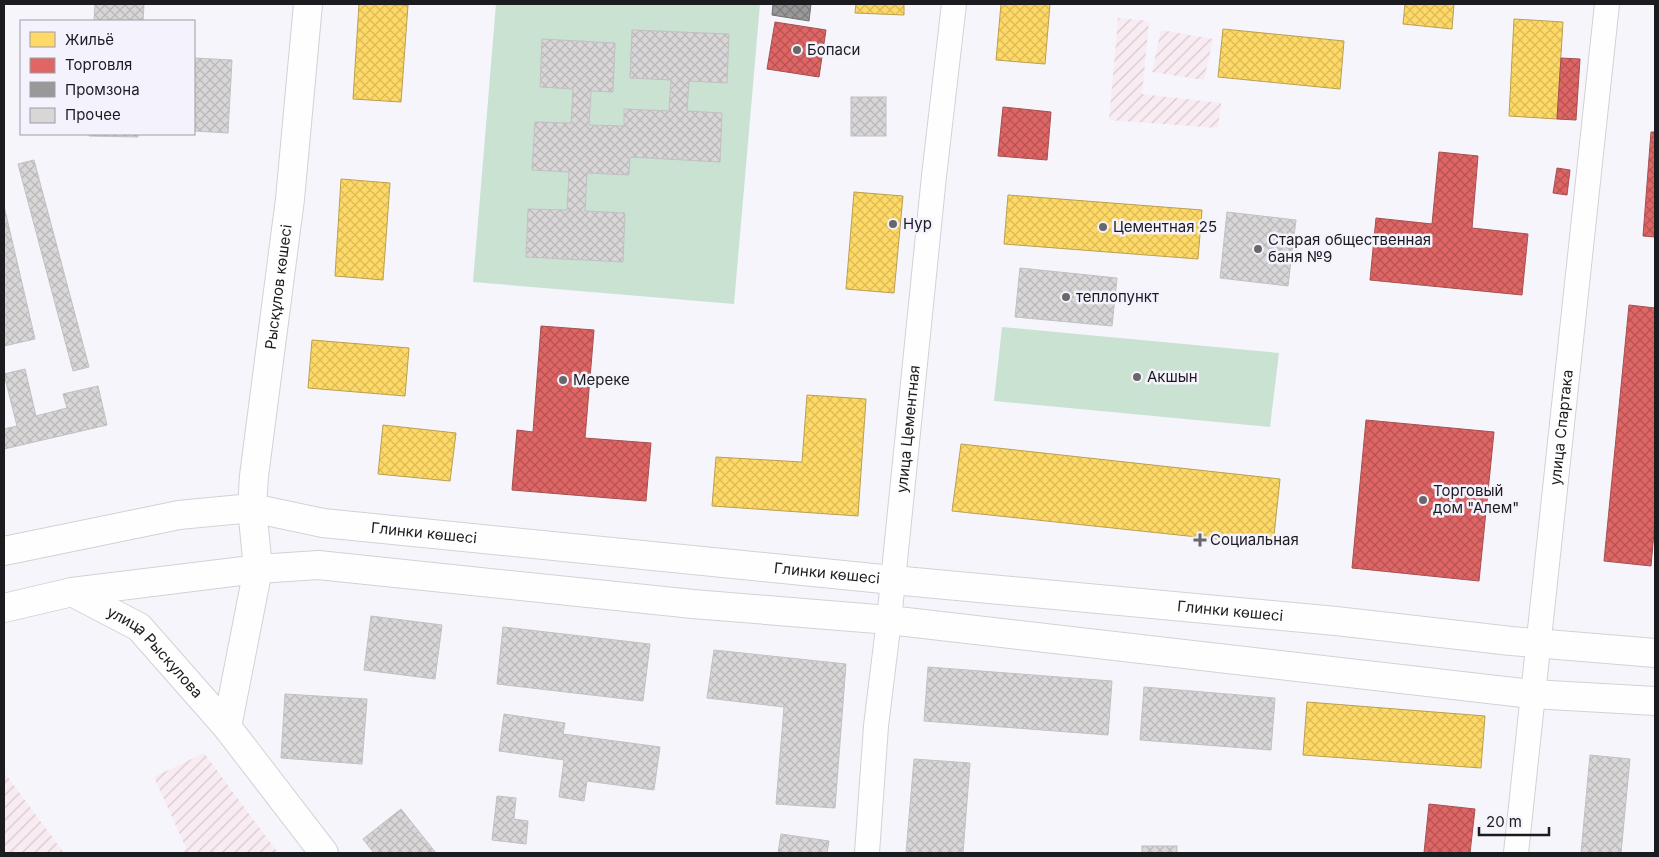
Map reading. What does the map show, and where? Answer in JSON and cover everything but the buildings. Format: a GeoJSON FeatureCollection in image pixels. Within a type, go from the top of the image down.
{"type":"FeatureCollection","features":[{"type":"Feature","properties":{"kind":"main road","name":"Рысқұлов көшесі"},"geometry":{"type":"LineString","coordinates":[[258,569],[252,508],[254,476],[290,199],[308,4]]}},
{"type":"Feature","properties":{"kind":"main road","name":"Глинки көшесі"},"geometry":{"type":"LineString","coordinates":[[4,551],[179,515],[252,508],[323,523],[1655,653]]}},
{"type":"Feature","properties":{"kind":"main road"},"geometry":{"type":"LineString","coordinates":[[4,608],[72,592],[258,569],[318,565],[693,604],[889,620],[1532,694],[1655,701]]}},
{"type":"Feature","properties":{"kind":"main road"},"geometry":{"type":"LineString","coordinates":[[227,727],[258,569]]}},
{"type":"Feature","properties":{"kind":"main road","name":"улица Рыскулова"},"geometry":{"type":"LineString","coordinates":[[72,592],[139,627],[227,727],[324,853]]}},
{"type":"Feature","properties":{"kind":"street","name":"улица Цементная"},"geometry":{"type":"LineString","coordinates":[[867,853],[876,726],[889,620],[934,176],[954,4]]}},
{"type":"Feature","properties":{"kind":"street","name":"улица Спартака"},"geometry":{"type":"LineString","coordinates":[[1516,853],[1607,4]]}},
{"type":"Feature","properties":{"kind":"shaded area"},"geometry":{"type":"Polygon","coordinates":[[[1118,18],[1149,21],[1142,94],[1221,103],[1218,128],[1109,120],[1118,18]]]}},
{"type":"Feature","properties":{"kind":"shaded area"},"geometry":{"type":"Polygon","coordinates":[[[1161,30],[1213,39],[1204,80],[1152,72],[1161,30]]]}},
{"type":"Feature","properties":{"kind":"shaded area"},"geometry":{"type":"Polygon","coordinates":[[[204,753],[278,853],[182,853],[186,848],[154,777],[204,753]]]}},
{"type":"Feature","properties":{"kind":"shaded area"},"geometry":{"type":"Polygon","coordinates":[[[4,772],[64,853],[4,853],[4,772]]]}},
{"type":"Feature","properties":{"kind":"green space"},"geometry":{"type":"Polygon","coordinates":[[[496,4],[760,4],[734,304],[473,282],[496,4]]]}},
{"type":"Feature","properties":{"kind":"green space","name":"Акшын"},"geometry":{"type":"Polygon","coordinates":[[[1002,327],[1279,353],[1270,427],[994,401],[1002,327]]]}},
{"type":"Feature","properties":{"kind":"place","name":"Бопаси"},"geometry":{"type":"Point","coordinates":[797,50]}},
{"type":"Feature","properties":{"kind":"place","name":"Нур"},"geometry":{"type":"Point","coordinates":[893,224]}},
{"type":"Feature","properties":{"kind":"place","name":"Цементная 25"},"geometry":{"type":"Point","coordinates":[1103,227]}},
{"type":"Feature","properties":{"kind":"place","name":"Старая общественная баня №9"},"geometry":{"type":"Point","coordinates":[1258,249]}},
{"type":"Feature","properties":{"kind":"place","name":"теплопункт"},"geometry":{"type":"Point","coordinates":[1066,297]}},
{"type":"Feature","properties":{"kind":"place","name":"Акшын"},"geometry":{"type":"Point","coordinates":[1137,377]}},
{"type":"Feature","properties":{"kind":"place","name":"Мереке"},"geometry":{"type":"Point","coordinates":[563,380]}},
{"type":"Feature","properties":{"kind":"place","name":"Торговый дом \"Алем\""},"geometry":{"type":"Point","coordinates":[1423,500]}},
{"type":"Feature","properties":{"kind":"place","name":"Социальная"},"geometry":{"type":"Point","coordinates":[1200,540]}}]}
